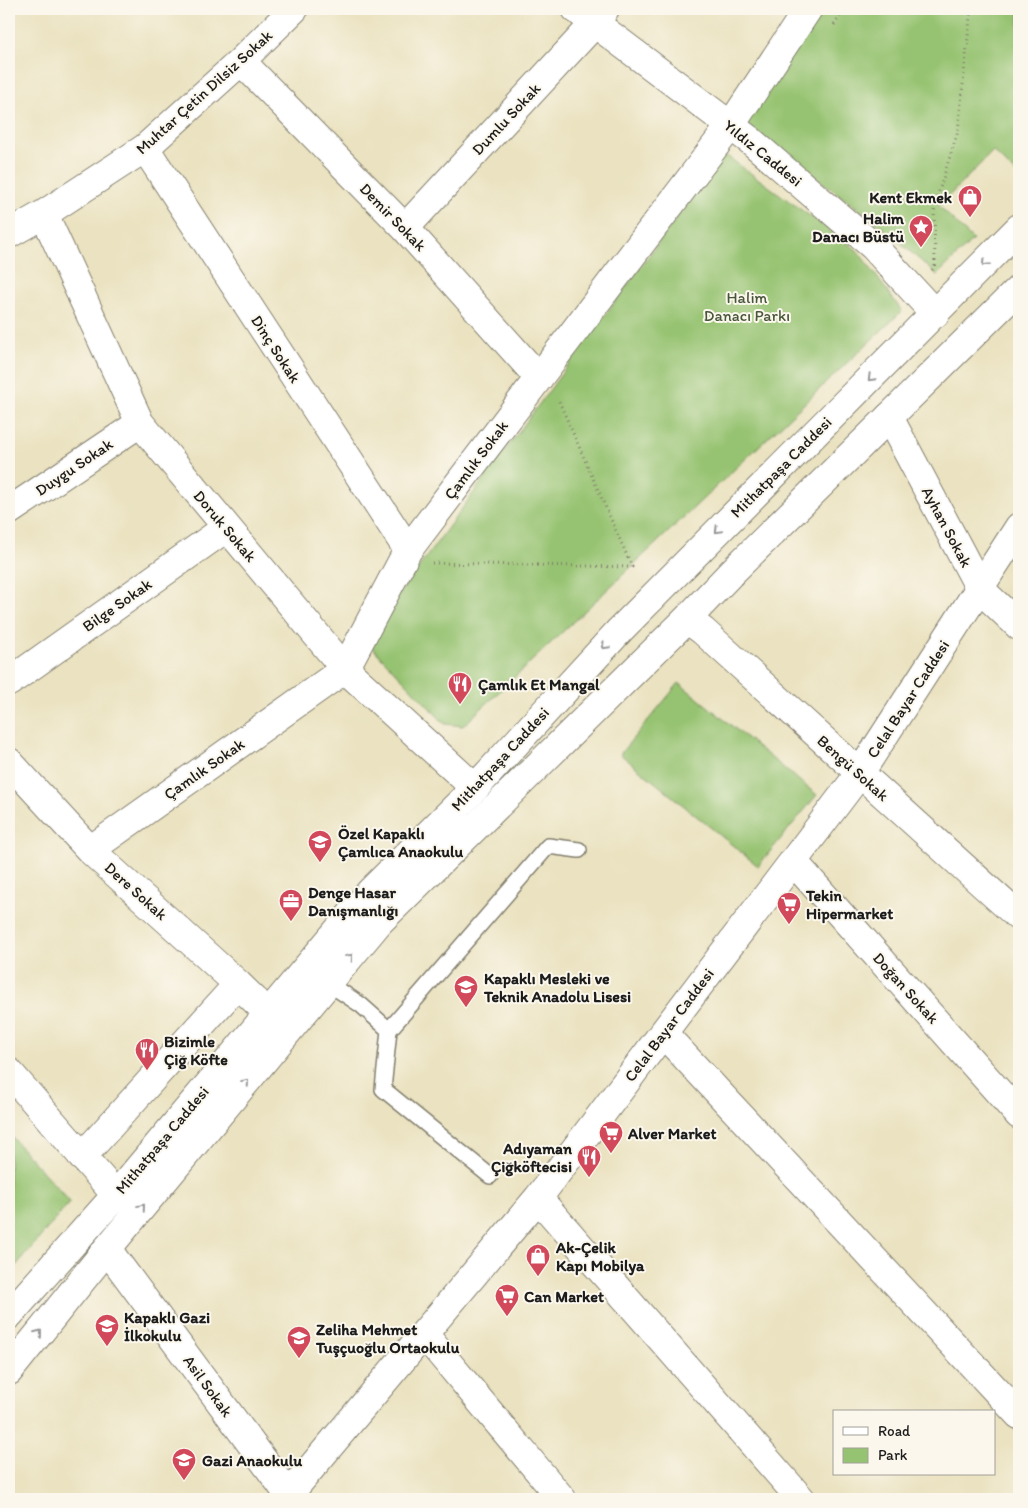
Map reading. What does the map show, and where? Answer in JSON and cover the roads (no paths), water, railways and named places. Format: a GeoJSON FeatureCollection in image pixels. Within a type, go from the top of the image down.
{"type":"FeatureCollection","features":[{"type":"Feature","properties":{"kind":"street","name":"Muhtar Çetin Dilsiz Sokak"},"geometry":{"type":"LineString","coordinates":[[9,234],[44,214],[144,148],[241,61],[294,9]]}},
{"type":"Feature","properties":{"kind":"street","name":"Çamlık Sokak"},"geometry":{"type":"LineString","coordinates":[[90,850],[345,669],[408,550],[547,387],[731,125],[808,9]]}},
{"type":"Feature","properties":{"kind":"street","name":"Yıldız Caddesi"},"geometry":{"type":"LineString","coordinates":[[592,13],[752,140],[874,246],[935,314]]}},
{"type":"Feature","properties":{"kind":"street","name":"Dumlu Sokak"},"geometry":{"type":"LineString","coordinates":[[405,228],[592,13]]}},
{"type":"Feature","properties":{"kind":"street","name":"Demir Sokak"},"geometry":{"type":"LineString","coordinates":[[241,61],[405,228],[547,387]]}},
{"type":"Feature","properties":{"kind":"street","name":"Dinç Sokak"},"geometry":{"type":"LineString","coordinates":[[144,148],[408,550]]}},
{"type":"Feature","properties":{"kind":"street","name":"Doruk Sokak"},"geometry":{"type":"LineString","coordinates":[[44,214],[140,423],[345,669],[475,788]]}},
{"type":"Feature","properties":{"kind":"street","name":"Mithatpaşa Caddesi"},"geometry":{"type":"LineString","coordinates":[[9,1315],[116,1195],[370,892],[475,788],[620,630],[1019,228]]}},
{"type":"Feature","properties":{"kind":"street","name":"Mithatpaşa Caddesi"},"geometry":{"type":"LineString","coordinates":[[9,1371],[106,1249],[379,922],[1019,289]]}},
{"type":"Feature","properties":{"kind":"street","name":"Ayhan Sokak"},"geometry":{"type":"LineString","coordinates":[[889,417],[980,589],[1019,626]]}},
{"type":"Feature","properties":{"kind":"street","name":"Duygu Sokak"},"geometry":{"type":"LineString","coordinates":[[9,511],[140,423]]}},
{"type":"Feature","properties":{"kind":"street","name":"Celal Bayar Caddesi"},"geometry":{"type":"LineString","coordinates":[[289,1498],[538,1198],[860,773],[1019,527]]}},
{"type":"Feature","properties":{"kind":"street","name":"Bilge Sokak"},"geometry":{"type":"LineString","coordinates":[[9,682],[226,528]]}},
{"type":"Feature","properties":{"kind":"street","name":"Bengü Sokak"},"geometry":{"type":"LineString","coordinates":[[687,619],[703,631],[1019,917]]}},
{"type":"Feature","properties":{"kind":"street","name":"Dere Sokak"},"geometry":{"type":"LineString","coordinates":[[9,762],[90,850],[269,1014]]}},
{"type":"Feature","properties":{"kind":"street","name":"Doğan Sokak"},"geometry":{"type":"LineString","coordinates":[[793,861],[1019,1115]]}},
{"type":"Feature","properties":{"kind":"street"},"geometry":{"type":"LineString","coordinates":[[82,1157],[238,984]]}},
{"type":"Feature","properties":{"kind":"street"},"geometry":{"type":"LineString","coordinates":[[663,1033],[1019,1414]]}},
{"type":"Feature","properties":{"kind":"street"},"geometry":{"type":"LineString","coordinates":[[9,1072],[116,1195]]}},
{"type":"Feature","properties":{"kind":"street"},"geometry":{"type":"LineString","coordinates":[[538,1198],[801,1499]]}},
{"type":"Feature","properties":{"kind":"street","name":"Asil Sokak"},"geometry":{"type":"LineString","coordinates":[[106,1249],[289,1498]]}},
{"type":"Feature","properties":{"kind":"street"},"geometry":{"type":"LineString","coordinates":[[424,1334],[562,1499]]}},
{"type":"Feature","properties":{"kind":"lane"},"geometry":{"type":"LineString","coordinates":[[490,1176],[383,1089],[389,1030],[548,846],[579,850]]}},
{"type":"Feature","properties":{"kind":"lane"},"geometry":{"type":"LineString","coordinates":[[328,983],[361,1005],[389,1030]]}},
{"type":"Feature","properties":{"kind":"place","name":"Kent Ekmek"},"geometry":{"type":"Point","coordinates":[970,218]}},
{"type":"Feature","properties":{"kind":"place","name":"Halim Danacı Büstü"},"geometry":{"type":"Point","coordinates":[921,248]}},
{"type":"Feature","properties":{"kind":"place","name":"Çamlık Et Mangal"},"geometry":{"type":"Point","coordinates":[460,705]}},
{"type":"Feature","properties":{"kind":"place","name":"Özel Kapaklı Çamlıca Anaokulu"},"geometry":{"type":"Point","coordinates":[320,863]}},
{"type":"Feature","properties":{"kind":"place","name":"Denge Hasar Danışmanlığı"},"geometry":{"type":"Point","coordinates":[291,922]}},
{"type":"Feature","properties":{"kind":"place","name":"Tekin Hipermarket"},"geometry":{"type":"Point","coordinates":[789,925]}},
{"type":"Feature","properties":{"kind":"place","name":"Kapaklı Mesleki ve Teknik Anadolu Lisesi"},"geometry":{"type":"Point","coordinates":[466,1008]}},
{"type":"Feature","properties":{"kind":"place","name":"Bizimle Çiğ Köfte"},"geometry":{"type":"Point","coordinates":[147,1071]}},
{"type":"Feature","properties":{"kind":"place","name":"Alver Market"},"geometry":{"type":"Point","coordinates":[611,1154]}},
{"type":"Feature","properties":{"kind":"place","name":"Adıyaman Çiğköftecisi"},"geometry":{"type":"Point","coordinates":[589,1178]}},
{"type":"Feature","properties":{"kind":"place","name":"Ak-Çelik Kapı Mobilya"},"geometry":{"type":"Point","coordinates":[538,1277]}},
{"type":"Feature","properties":{"kind":"place","name":"Can Market"},"geometry":{"type":"Point","coordinates":[507,1317]}},
{"type":"Feature","properties":{"kind":"place","name":"Kapaklı Gazi İlkokulu"},"geometry":{"type":"Point","coordinates":[107,1347]}},
{"type":"Feature","properties":{"kind":"place","name":"Zeliha Mehmet Tuşçuoğlu Ortaokulu"},"geometry":{"type":"Point","coordinates":[299,1359]}},
{"type":"Feature","properties":{"kind":"place","name":"Gazi Anaokulu"},"geometry":{"type":"Point","coordinates":[184,1481]}},
{"type":"Feature","properties":{"kind":"park label","name":"Halim Danacı Parkı"},"geometry":{"type":"Point","coordinates":[747,306]}}]}
